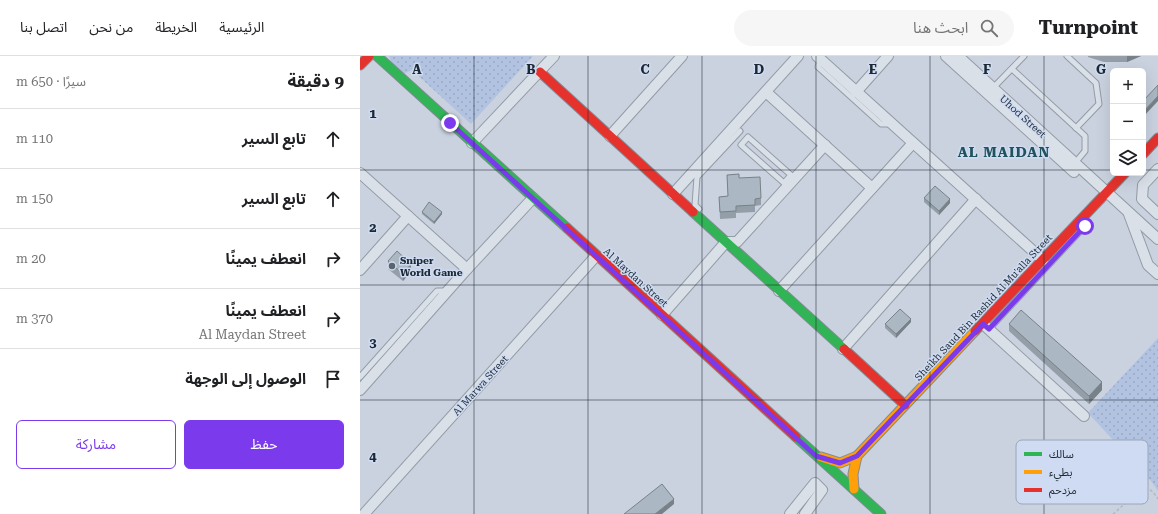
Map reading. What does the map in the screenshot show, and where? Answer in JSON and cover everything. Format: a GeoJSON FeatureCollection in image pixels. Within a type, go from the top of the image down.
{"type":"FeatureCollection","features":[{"type":"Feature","properties":{"kind":"street"},"geometry":{"type":"LineString","coordinates":[[360,65],[369,56]]}},
{"type":"Feature","properties":{"kind":"street","name":"Al Maydan Street"},"geometry":{"type":"LineString","coordinates":[[377,56],[406,79],[450,123],[881,514]]}},
{"type":"Feature","properties":{"kind":"street"},"geometry":{"type":"LineString","coordinates":[[472,143],[554,56]]}},
{"type":"Feature","properties":{"kind":"street"},"geometry":{"type":"LineString","coordinates":[[610,136],[682,56]]}},
{"type":"Feature","properties":{"kind":"street"},"geometry":{"type":"LineString","coordinates":[[673,194],[738,128],[766,92],[798,56]]}},
{"type":"Feature","properties":{"kind":"street"},"geometry":{"type":"LineString","coordinates":[[856,92],[888,56]]}},
{"type":"Feature","properties":{"kind":"street"},"geometry":{"type":"LineString","coordinates":[[946,56],[1081,178],[1091,178]]}},
{"type":"Feature","properties":{"kind":"street","name":"Uhod Street"},"geometry":{"type":"LineString","coordinates":[[958,56],[1158,239]]}},
{"type":"Feature","properties":{"kind":"street"},"geometry":{"type":"LineString","coordinates":[[818,58],[1043,260]]}},
{"type":"Feature","properties":{"kind":"street"},"geometry":{"type":"LineString","coordinates":[[540,72],[673,194],[736,244],[749,262],[905,405]]}},
{"type":"Feature","properties":{"kind":"street"},"geometry":{"type":"LineString","coordinates":[[766,92],[872,188]]}},
{"type":"Feature","properties":{"kind":"street"},"geometry":{"type":"LineString","coordinates":[[1146,151],[1158,138]]}},
{"type":"Feature","properties":{"kind":"street"},"geometry":{"type":"LineString","coordinates":[[779,290],[913,144]]}},
{"type":"Feature","properties":{"kind":"street"},"geometry":{"type":"LineString","coordinates":[[662,315],[736,244],[825,145]]}},
{"type":"Feature","properties":{"kind":"street"},"geometry":{"type":"LineString","coordinates":[[1158,169],[1143,185],[1142,199],[1158,214]]}},
{"type":"Feature","properties":{"kind":"street"},"geometry":{"type":"LineString","coordinates":[[360,173],[468,269]]}},
{"type":"Feature","properties":{"kind":"street","name":"Sheikh Saud Bin Rashid Al Mu'alla Street"},"geometry":{"type":"LineString","coordinates":[[816,456],[840,463],[857,456],[905,405],[986,326],[1043,260],[1122,176]]}},
{"type":"Feature","properties":{"kind":"street"},"geometry":{"type":"LineString","coordinates":[[360,390],[533,198]]}},
{"type":"Feature","properties":{"kind":"street"},"geometry":{"type":"LineString","coordinates":[[843,349],[976,199]]}},
{"type":"Feature","properties":{"kind":"street"},"geometry":{"type":"LineString","coordinates":[[1129,212],[1148,265],[1158,274]]}},
{"type":"Feature","properties":{"kind":"street"},"geometry":{"type":"LineString","coordinates":[[360,270],[408,216]]}},
{"type":"Feature","properties":{"kind":"street","name":"Al Marwa Street"},"geometry":{"type":"LineString","coordinates":[[364,514],[596,256]]}},
{"type":"Feature","properties":{"kind":"street"},"geometry":{"type":"LineString","coordinates":[[986,326],[1084,416]]}},
{"type":"Feature","properties":{"kind":"street"},"geometry":{"type":"LineString","coordinates":[[854,489],[853,474],[857,456]]}},
{"type":"Feature","properties":{"kind":"street"},"geometry":{"type":"LineString","coordinates":[[790,514],[815,483],[822,490],[805,514]]}},
{"type":"Feature","properties":{"kind":"lane"},"geometry":{"type":"LineString","coordinates":[[993,88],[1024,56]]}},
{"type":"Feature","properties":{"kind":"lane"},"geometry":{"type":"LineString","coordinates":[[1067,56],[1096,84],[1099,104],[1076,128]]}},
{"type":"Feature","properties":{"kind":"lane"},"geometry":{"type":"LineString","coordinates":[[818,58],[818,67],[875,119],[881,124],[892,123]]}},
{"type":"Feature","properties":{"kind":"lane"},"geometry":{"type":"LineString","coordinates":[[1012,69],[1085,136],[1085,151],[1075,163]]}},
{"type":"Feature","properties":{"kind":"lane"},"geometry":{"type":"LineString","coordinates":[[433,99],[450,114],[450,123]]}},
{"type":"Feature","properties":{"kind":"lane"},"geometry":{"type":"LineString","coordinates":[[706,214],[695,205],[697,178],[738,128],[745,140]]}},
{"type":"Feature","properties":{"kind":"lane"},"geometry":{"type":"LineString","coordinates":[[748,137],[791,175],[784,184],[741,145],[745,140],[748,137]]}},
{"type":"Feature","properties":{"kind":"lane"},"geometry":{"type":"LineString","coordinates":[[986,326],[1085,226],[1083,216]]}},
{"type":"Feature","properties":{"kind":"lane"},"geometry":{"type":"LineString","coordinates":[[736,244],[749,262]]}},
{"type":"Feature","properties":{"kind":"lane"},"geometry":{"type":"LineString","coordinates":[[360,377],[437,291],[448,291]]}},
{"type":"Feature","properties":{"kind":"path"},"geometry":{"type":"LineString","coordinates":[[1148,490],[1152,491],[1158,499]]}},
{"type":"Feature","properties":{"kind":"path"},"geometry":{"type":"LineString","coordinates":[[1113,514],[1125,504]]}},
{"type":"Feature","properties":{"kind":"sand"},"geometry":{"type":"Polygon","coordinates":[[[389,56],[533,56],[471,124],[412,70],[401,75],[392,65],[389,56]]]}},
{"type":"Feature","properties":{"kind":"sand"},"geometry":{"type":"Polygon","coordinates":[[[1158,338],[1158,491],[1148,478],[1148,440],[1113,440],[1088,413],[1158,338]]]}},
{"type":"Feature","properties":{"kind":"building"},"geometry":{"type":"Polygon","coordinates":[[[1158,85],[1158,96],[1146,109],[1146,98],[1158,85]]]}},
{"type":"Feature","properties":{"kind":"building"},"geometry":{"type":"Polygon","coordinates":[[[739,174],[739,178],[760,177],[761,198],[755,199],[755,205],[736,206],[736,211],[720,212],[719,197],[728,196],[727,175],[739,174]]]}},
{"type":"Feature","properties":{"kind":"building"},"geometry":{"type":"Polygon","coordinates":[[[935,186],[950,199],[939,211],[924,198],[935,186]]]}},
{"type":"Feature","properties":{"kind":"building"},"geometry":{"type":"Polygon","coordinates":[[[429,202],[442,212],[434,222],[422,212],[429,202]]]}},
{"type":"Feature","properties":{"kind":"building"},"geometry":{"type":"Polygon","coordinates":[[[397,251],[411,264],[403,274],[388,261],[397,251]]]}},
{"type":"Feature","properties":{"kind":"building"},"geometry":{"type":"Polygon","coordinates":[[[900,309],[911,319],[896,334],[885,324],[900,309]]]}},
{"type":"Feature","properties":{"kind":"building"},"geometry":{"type":"Polygon","coordinates":[[[1021,310],[1102,382],[1089,396],[1009,324],[1021,310]]]}},
{"type":"Feature","properties":{"kind":"building"},"geometry":{"type":"Polygon","coordinates":[[[662,484],[674,499],[655,514],[624,514],[662,484]]]}},
{"type":"Feature","properties":{"kind":"traffic: fast"},"geometry":{"type":"LineString","coordinates":[[377,56],[567,228]]}},
{"type":"Feature","properties":{"kind":"traffic: fast"},"geometry":{"type":"LineString","coordinates":[[693,212],[844,349]]}},
{"type":"Feature","properties":{"kind":"traffic: fast"},"geometry":{"type":"LineString","coordinates":[[796,437],[881,514]]}},
{"type":"Feature","properties":{"kind":"traffic: slow"},"geometry":{"type":"LineString","coordinates":[[821,457],[840,463],[857,456],[975,331]]}},
{"type":"Feature","properties":{"kind":"traffic: slow"},"geometry":{"type":"LineString","coordinates":[[854,489],[853,474],[857,456]]}},
{"type":"Feature","properties":{"kind":"traffic: jam"},"geometry":{"type":"LineString","coordinates":[[360,65],[369,56]]}},
{"type":"Feature","properties":{"kind":"traffic: jam"},"geometry":{"type":"LineString","coordinates":[[540,72],[693,212]]}},
{"type":"Feature","properties":{"kind":"traffic: jam"},"geometry":{"type":"LineString","coordinates":[[1146,151],[1158,138]]}},
{"type":"Feature","properties":{"kind":"traffic: jam"},"geometry":{"type":"LineString","coordinates":[[975,331],[1122,176]]}},
{"type":"Feature","properties":{"kind":"traffic: jam"},"geometry":{"type":"LineString","coordinates":[[567,228],[796,437]]}},
{"type":"Feature","properties":{"kind":"traffic: jam"},"geometry":{"type":"LineString","coordinates":[[844,349],[905,405]]}},
{"type":"Feature","properties":{"kind":"place","name":"Sniper World Game"},"geometry":{"type":"Point","coordinates":[392,266]}},
{"type":"Feature","properties":{"kind":"district","name":"AL MAIDAN"},"geometry":{"type":"Point","coordinates":[1004,152]}},
{"type":"Feature","properties":{"kind":"route"},"geometry":{"type":"LineString","coordinates":[[450,123],[816,456],[840,463],[857,456],[983,324],[989,329],[1085,226]]}}]}
